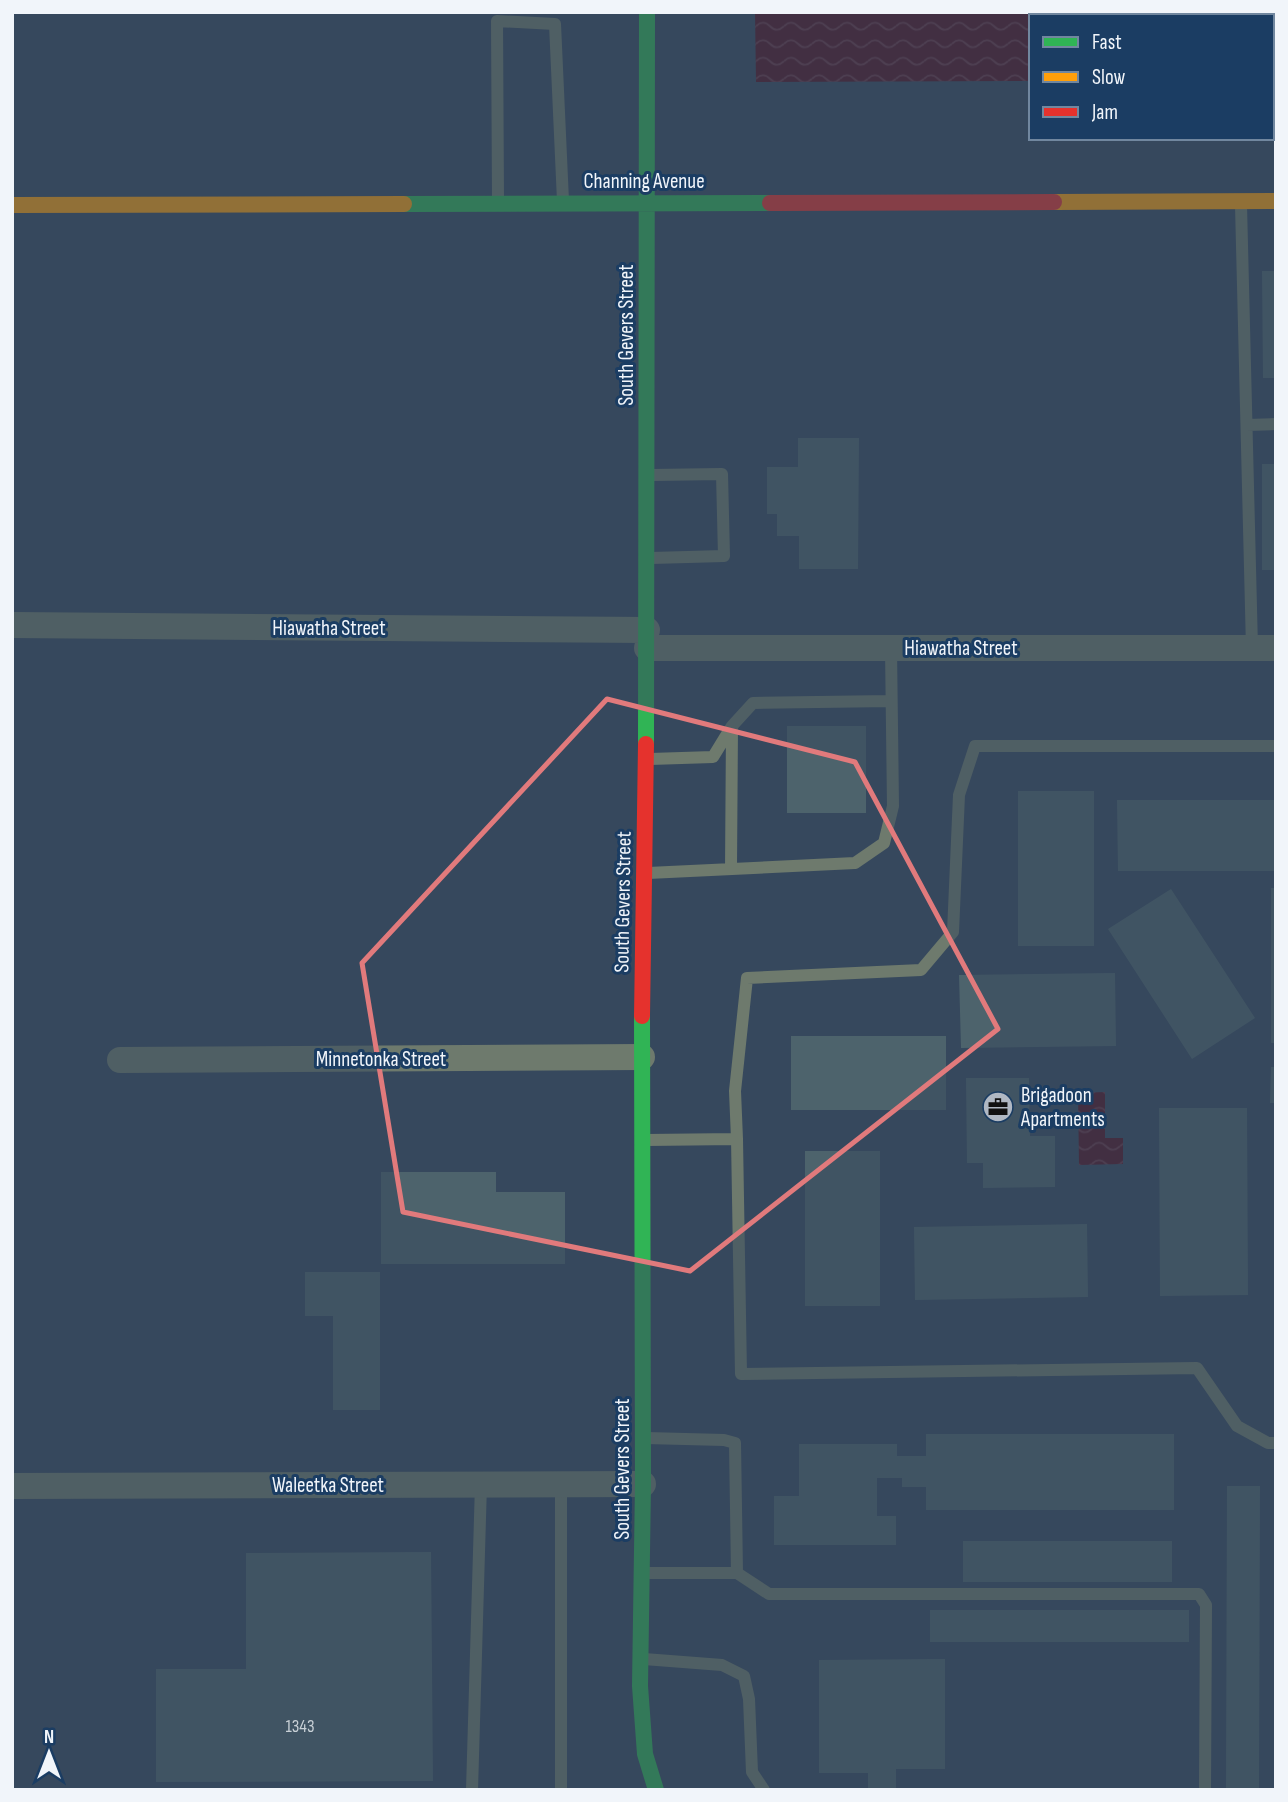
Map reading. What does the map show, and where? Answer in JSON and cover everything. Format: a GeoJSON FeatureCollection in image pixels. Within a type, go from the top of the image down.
{"type":"FeatureCollection","features":[{"type":"Feature","properties":{"kind":"street","name":"South Gevers Street"},"geometry":{"type":"LineString","coordinates":[[647,12],[647,639],[642,1058],[643,1483],[640,1686],[645,1754],[656,1790]]}},
{"type":"Feature","properties":{"kind":"street","name":"Channing Avenue"},"geometry":{"type":"LineString","coordinates":[[12,205],[1276,201]]}},
{"type":"Feature","properties":{"kind":"street","name":"Hiawatha Street"},"geometry":{"type":"LineString","coordinates":[[12,625],[647,639],[891,648],[1264,648]]}},
{"type":"Feature","properties":{"kind":"street","name":"Minnetonka Street"},"geometry":{"type":"LineString","coordinates":[[120,1060],[642,1058]]}},
{"type":"Feature","properties":{"kind":"street","name":"Waleetka Street"},"geometry":{"type":"LineString","coordinates":[[12,1486],[643,1483]]}},
{"type":"Feature","properties":{"kind":"lane"},"geometry":{"type":"LineString","coordinates":[[498,203],[497,21],[555,23],[563,203]]}},
{"type":"Feature","properties":{"kind":"lane"},"geometry":{"type":"LineString","coordinates":[[1241,201],[1247,425],[1264,648]]}},
{"type":"Feature","properties":{"kind":"lane"},"geometry":{"type":"LineString","coordinates":[[1247,425],[1276,425]]}},
{"type":"Feature","properties":{"kind":"lane"},"geometry":{"type":"LineString","coordinates":[[647,475],[722,474],[724,556],[647,558]]}},
{"type":"Feature","properties":{"kind":"lane"},"geometry":{"type":"LineString","coordinates":[[644,874],[855,863],[884,843],[893,806],[891,648]]}},
{"type":"Feature","properties":{"kind":"lane"},"geometry":{"type":"LineString","coordinates":[[646,759],[713,757],[732,726],[753,703],[891,701]]}},
{"type":"Feature","properties":{"kind":"lane"},"geometry":{"type":"LineString","coordinates":[[731,869],[732,726]]}},
{"type":"Feature","properties":{"kind":"lane"},"geometry":{"type":"LineString","coordinates":[[1276,746],[975,746],[959,795],[953,932],[921,970],[747,978],[735,1091],[741,1374],[1197,1368],[1237,1426],[1268,1443],[1276,1443]]}},
{"type":"Feature","properties":{"kind":"lane"},"geometry":{"type":"LineString","coordinates":[[642,1140],[737,1139]]}},
{"type":"Feature","properties":{"kind":"lane"},"geometry":{"type":"LineString","coordinates":[[643,1438],[724,1440],[734,1443],[737,1573]]}},
{"type":"Feature","properties":{"kind":"lane"},"geometry":{"type":"LineString","coordinates":[[472,1790],[481,1484]]}},
{"type":"Feature","properties":{"kind":"lane"},"geometry":{"type":"LineString","coordinates":[[561,1484],[561,1790]]}},
{"type":"Feature","properties":{"kind":"lane"},"geometry":{"type":"LineString","coordinates":[[642,1573],[737,1573],[769,1594],[1199,1594],[1206,1605],[1205,1790]]}},
{"type":"Feature","properties":{"kind":"lane"},"geometry":{"type":"LineString","coordinates":[[640,1659],[722,1665],[744,1676],[749,1699],[752,1772],[764,1790]]}},
{"type":"Feature","properties":{"kind":"highlighted area"},"geometry":{"type":"Polygon","coordinates":[[[607,699],[855,762],[998,1029],[690,1271],[403,1212],[362,963],[607,699]]]}},
{"type":"Feature","properties":{"kind":"water"},"geometry":{"type":"Polygon","coordinates":[[[755,12],[1263,12],[1029,14],[1029,81],[756,82],[755,12]]]}},
{"type":"Feature","properties":{"kind":"water"},"geometry":{"type":"Polygon","coordinates":[[[1105,1092],[1105,1138],[1123,1138],[1123,1164],[1079,1165],[1078,1093],[1105,1092]]]}},
{"type":"Feature","properties":{"kind":"building"},"geometry":{"type":"Polygon","coordinates":[[[1262,271],[1276,271],[1276,378],[1263,378],[1262,271]]]}},
{"type":"Feature","properties":{"kind":"building"},"geometry":{"type":"Polygon","coordinates":[[[798,438],[859,438],[858,569],[799,569],[799,536],[777,536],[777,514],[767,514],[767,467],[798,467],[798,438]]]}},
{"type":"Feature","properties":{"kind":"building"},"geometry":{"type":"Polygon","coordinates":[[[1262,464],[1276,464],[1276,570],[1262,570],[1262,464]]]}},
{"type":"Feature","properties":{"kind":"building"},"geometry":{"type":"Polygon","coordinates":[[[787,726],[866,726],[866,813],[787,813],[787,726]]]}},
{"type":"Feature","properties":{"kind":"building"},"geometry":{"type":"Polygon","coordinates":[[[1018,791],[1094,791],[1094,946],[1018,946],[1018,791]]]}},
{"type":"Feature","properties":{"kind":"building"},"geometry":{"type":"Polygon","coordinates":[[[1117,800],[1276,800],[1276,871],[1118,871],[1117,800]]]}},
{"type":"Feature","properties":{"kind":"building"},"geometry":{"type":"Polygon","coordinates":[[[1271,888],[1276,888],[1276,1043],[1271,1043],[1271,888]]]}},
{"type":"Feature","properties":{"kind":"building"},"geometry":{"type":"Polygon","coordinates":[[[1171,889],[1255,1018],[1192,1059],[1108,929],[1171,889]]]}},
{"type":"Feature","properties":{"kind":"building"},"geometry":{"type":"Polygon","coordinates":[[[1115,973],[1116,1046],[961,1048],[959,975],[1115,973]]]}},
{"type":"Feature","properties":{"kind":"building"},"geometry":{"type":"Polygon","coordinates":[[[791,1036],[946,1036],[946,1110],[791,1110],[791,1036]]]}},
{"type":"Feature","properties":{"kind":"building"},"geometry":{"type":"Polygon","coordinates":[[[1271,1067],[1276,1067],[1276,1103],[1270,1103],[1271,1067]]]}},
{"type":"Feature","properties":{"kind":"building","name":"Brigadoon Apartments"},"geometry":{"type":"Polygon","coordinates":[[[966,1078],[1029,1078],[1030,1136],[1055,1136],[1055,1187],[983,1188],[983,1163],[967,1163],[966,1078]]]}},
{"type":"Feature","properties":{"kind":"building"},"geometry":{"type":"Polygon","coordinates":[[[1159,1108],[1247,1108],[1248,1295],[1160,1296],[1159,1108]]]}},
{"type":"Feature","properties":{"kind":"building"},"geometry":{"type":"Polygon","coordinates":[[[805,1151],[880,1151],[880,1306],[805,1306],[805,1151]]]}},
{"type":"Feature","properties":{"kind":"building"},"geometry":{"type":"Polygon","coordinates":[[[381,1172],[496,1172],[496,1192],[565,1192],[565,1264],[381,1264],[381,1172]]]}},
{"type":"Feature","properties":{"kind":"building"},"geometry":{"type":"Polygon","coordinates":[[[1087,1224],[1088,1297],[915,1300],[914,1227],[1087,1224]]]}},
{"type":"Feature","properties":{"kind":"building"},"geometry":{"type":"Polygon","coordinates":[[[305,1272],[380,1272],[380,1410],[333,1410],[333,1316],[305,1316],[305,1272]]]}},
{"type":"Feature","properties":{"kind":"building"},"geometry":{"type":"Polygon","coordinates":[[[926,1434],[1174,1434],[1174,1510],[926,1510],[926,1487],[902,1487],[902,1478],[877,1478],[877,1516],[896,1516],[896,1545],[774,1545],[774,1496],[799,1496],[799,1444],[897,1444],[897,1456],[926,1456],[926,1434]]]}},
{"type":"Feature","properties":{"kind":"building"},"geometry":{"type":"Polygon","coordinates":[[[1227,1486],[1260,1486],[1259,1790],[1226,1790],[1227,1486]]]}},
{"type":"Feature","properties":{"kind":"building"},"geometry":{"type":"Polygon","coordinates":[[[963,1541],[1172,1541],[1172,1582],[963,1582],[963,1541]]]}},
{"type":"Feature","properties":{"kind":"building"},"geometry":{"type":"Polygon","coordinates":[[[431,1552],[433,1781],[156,1782],[156,1669],[246,1669],[246,1553],[431,1552]]]}},
{"type":"Feature","properties":{"kind":"building"},"geometry":{"type":"Polygon","coordinates":[[[930,1610],[1189,1610],[1189,1642],[930,1642],[930,1610]]]}},
{"type":"Feature","properties":{"kind":"building"},"geometry":{"type":"Polygon","coordinates":[[[945,1659],[945,1769],[896,1769],[896,1790],[868,1790],[868,1773],[819,1773],[819,1660],[945,1659]]]}},
{"type":"Feature","properties":{"kind":"traffic: fast"},"geometry":{"type":"LineString","coordinates":[[646,744],[647,12]]}},
{"type":"Feature","properties":{"kind":"traffic: fast"},"geometry":{"type":"LineString","coordinates":[[404,204],[770,203]]}},
{"type":"Feature","properties":{"kind":"traffic: fast"},"geometry":{"type":"LineString","coordinates":[[642,1016],[643,1484],[640,1686],[645,1754],[656,1790]]}},
{"type":"Feature","properties":{"kind":"traffic: slow"},"geometry":{"type":"LineString","coordinates":[[1054,202],[1276,201]]}},
{"type":"Feature","properties":{"kind":"traffic: slow"},"geometry":{"type":"LineString","coordinates":[[12,205],[404,204]]}},
{"type":"Feature","properties":{"kind":"traffic: jam"},"geometry":{"type":"LineString","coordinates":[[770,203],[1054,202]]}},
{"type":"Feature","properties":{"kind":"traffic: jam"},"geometry":{"type":"LineString","coordinates":[[642,1016],[646,744]]}},
{"type":"Feature","properties":{"kind":"place","name":"Brigadoon Apartments"},"geometry":{"type":"Point","coordinates":[998,1107]}}]}
